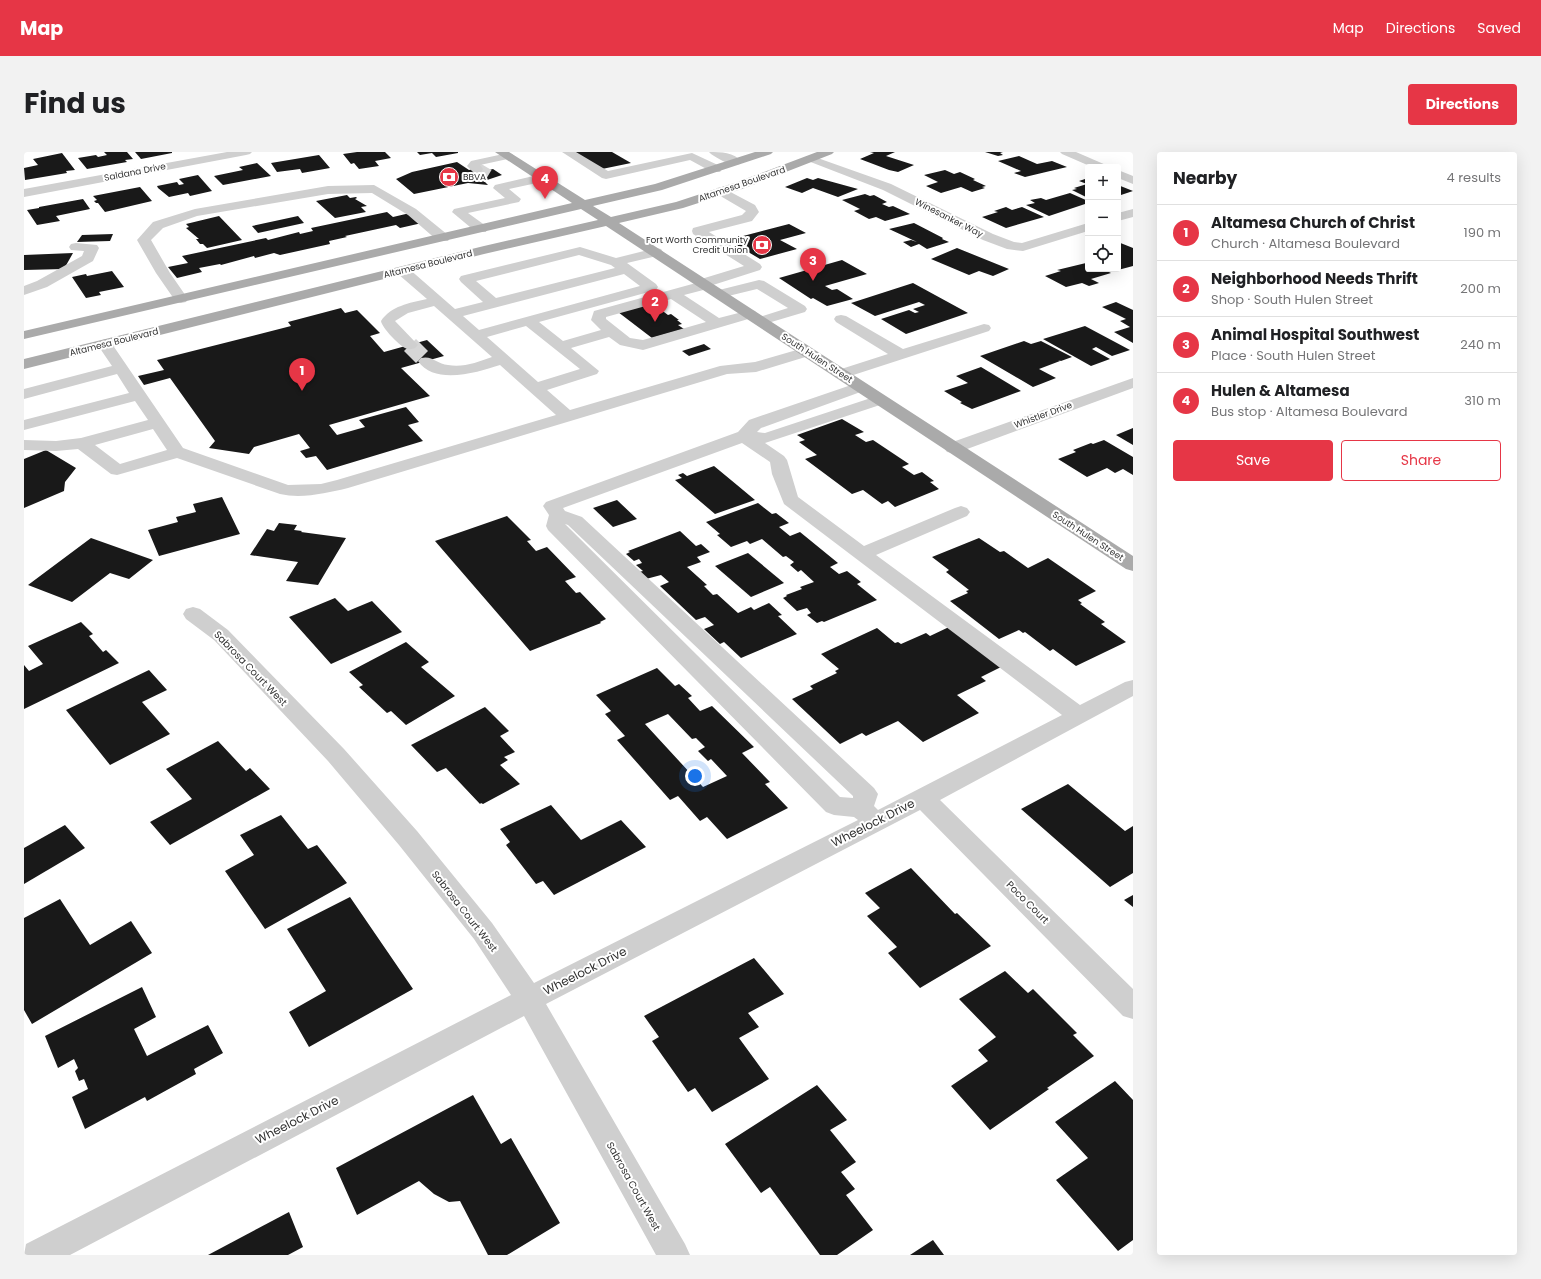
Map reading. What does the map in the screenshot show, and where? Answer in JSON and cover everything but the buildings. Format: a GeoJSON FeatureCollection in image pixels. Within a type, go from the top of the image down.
{"type":"FeatureCollection","features":[{"type":"Feature","properties":{"kind":"main road"},"geometry":{"type":"LineString","coordinates":[[24,335],[658,187],[767,152]]}},
{"type":"Feature","properties":{"kind":"main road","name":"Altamesa Boulevard"},"geometry":{"type":"LineString","coordinates":[[24,364],[679,204],[721,192],[828,152]]}},
{"type":"Feature","properties":{"kind":"main road","name":"South Hulen Street"},"geometry":{"type":"LineString","coordinates":[[505,153],[1133,565]]}},
{"type":"Feature","properties":{"kind":"main road"},"geometry":{"type":"LineString","coordinates":[[210,292],[229,314]]}},
{"type":"Feature","properties":{"kind":"street","name":"Saldana Drive"},"geometry":{"type":"LineString","coordinates":[[24,193],[246,152]]}},
{"type":"Feature","properties":{"kind":"street"},"geometry":{"type":"LineString","coordinates":[[568,152],[606,175],[692,156],[716,169]]}},
{"type":"Feature","properties":{"kind":"street"},"geometry":{"type":"LineString","coordinates":[[715,152],[736,162]]}},
{"type":"Feature","properties":{"kind":"street"},"geometry":{"type":"LineString","coordinates":[[1066,152],[1095,164]]}},
{"type":"Feature","properties":{"kind":"street"},"geometry":{"type":"LineString","coordinates":[[477,169],[473,166],[475,163],[505,153]]}},
{"type":"Feature","properties":{"kind":"street","name":"Winesanker Way"},"geometry":{"type":"LineString","coordinates":[[812,159],[887,187],[988,237],[1012,246],[1023,247],[1085,227]]}},
{"type":"Feature","properties":{"kind":"street"},"geometry":{"type":"LineString","coordinates":[[1121,175],[1133,180]]}},
{"type":"Feature","properties":{"kind":"street"},"geometry":{"type":"LineString","coordinates":[[492,178],[504,187]]}},
{"type":"Feature","properties":{"kind":"street"},"geometry":{"type":"LineString","coordinates":[[481,229],[458,212],[515,199],[499,188],[542,178]]}},
{"type":"Feature","properties":{"kind":"street"},"geometry":{"type":"LineString","coordinates":[[181,299],[166,278],[144,240],[158,225],[195,213],[328,190],[374,188],[412,212],[443,238]]}},
{"type":"Feature","properties":{"kind":"street"},"geometry":{"type":"LineString","coordinates":[[476,335],[651,287],[700,281],[755,267],[698,231],[747,218],[753,212],[751,208],[721,192]]}},
{"type":"Feature","properties":{"kind":"street"},"geometry":{"type":"LineString","coordinates":[[1121,216],[1133,213]]}},
{"type":"Feature","properties":{"kind":"street"},"geometry":{"type":"LineString","coordinates":[[24,291],[42,284],[88,258],[92,248],[76,247]]}},
{"type":"Feature","properties":{"kind":"street"},"geometry":{"type":"LineString","coordinates":[[494,304],[466,280],[580,251],[621,265],[651,287]]}},
{"type":"Feature","properties":{"kind":"street"},"geometry":{"type":"LineString","coordinates":[[452,314],[494,304],[621,265],[656,252]]}},
{"type":"Feature","properties":{"kind":"street"},"geometry":{"type":"LineString","coordinates":[[403,271],[568,416]]}},
{"type":"Feature","properties":{"kind":"street"},"geometry":{"type":"LineString","coordinates":[[700,281],[673,294],[600,314],[598,320],[625,342],[643,345],[718,324],[756,318],[800,308],[759,284],[720,294]]}},
{"type":"Feature","properties":{"kind":"street"},"geometry":{"type":"LineString","coordinates":[[673,294],[718,324]]}},
{"type":"Feature","properties":{"kind":"street"},"geometry":{"type":"LineString","coordinates":[[410,345],[389,325],[389,318],[402,310],[437,301]]}},
{"type":"Feature","properties":{"kind":"street"},"geometry":{"type":"LineString","coordinates":[[841,319],[901,355]]}},
{"type":"Feature","properties":{"kind":"street"},"geometry":{"type":"LineString","coordinates":[[529,321],[591,371],[536,388]]}},
{"type":"Feature","properties":{"kind":"street"},"geometry":{"type":"LineString","coordinates":[[841,374],[984,328]]}},
{"type":"Feature","properties":{"kind":"street"},"geometry":{"type":"LineString","coordinates":[[560,346],[612,331]]}},
{"type":"Feature","properties":{"kind":"street"},"geometry":{"type":"LineString","coordinates":[[105,344],[178,452],[286,490],[321,489],[350,482],[726,369],[756,367],[807,352]]}},
{"type":"Feature","properties":{"kind":"street"},"geometry":{"type":"LineString","coordinates":[[426,361],[440,369],[454,371],[503,359]]}},
{"type":"Feature","properties":{"kind":"street"},"geometry":{"type":"LineString","coordinates":[[24,394],[122,368]]}},
{"type":"Feature","properties":{"kind":"street","name":"Whistler Drive"},"geometry":{"type":"LineString","coordinates":[[953,448],[1133,382]]}},
{"type":"Feature","properties":{"kind":"street"},"geometry":{"type":"LineString","coordinates":[[744,436],[755,424],[860,387]]}},
{"type":"Feature","properties":{"kind":"street"},"geometry":{"type":"LineString","coordinates":[[24,425],[139,395]]}},
{"type":"Feature","properties":{"kind":"street"},"geometry":{"type":"LineString","coordinates":[[558,515],[554,526],[834,806],[868,815],[866,794],[575,521],[558,515],[552,506],[744,436],[766,438],[880,400]]}},
{"type":"Feature","properties":{"kind":"street"},"geometry":{"type":"LineString","coordinates":[[24,445],[56,446],[82,443],[157,423]]}},
{"type":"Feature","properties":{"kind":"street"},"geometry":{"type":"LineString","coordinates":[[744,436],[778,460],[790,500],[1079,716]]}},
{"type":"Feature","properties":{"kind":"street"},"geometry":{"type":"LineString","coordinates":[[82,443],[117,470],[178,452]]}},
{"type":"Feature","properties":{"kind":"street"},"geometry":{"type":"LineString","coordinates":[[862,554],[961,512]]}},
{"type":"Feature","properties":{"kind":"street","name":"Sabrosa Court West"},"geometry":{"type":"LineString","coordinates":[[193,614],[221,635],[346,767],[408,838],[483,931],[529,999],[674,1255]]}},
{"type":"Feature","properties":{"kind":"street","name":"Wheelock Drive"},"geometry":{"type":"LineString","coordinates":[[37,1255],[529,999],[868,815],[923,798],[1133,687]]}},
{"type":"Feature","properties":{"kind":"street","name":"Poco Court"},"geometry":{"type":"LineString","coordinates":[[923,798],[1133,1007]]}},
{"type":"Feature","properties":{"kind":"tunnel"},"geometry":{"type":"LineString","coordinates":[[477,169],[492,178]]}},
{"type":"Feature","properties":{"kind":"tunnel"},"geometry":{"type":"LineString","coordinates":[[410,345],[426,361]]}},
{"type":"Feature","properties":{"kind":"place","name":"BBVA"},"geometry":{"type":"Point","coordinates":[449,177]}},
{"type":"Feature","properties":{"kind":"place","name":"Hulen & Altamesa"},"geometry":{"type":"Point","coordinates":[545,199]}},
{"type":"Feature","properties":{"kind":"place","name":"Fort Worth Community Credit Union"},"geometry":{"type":"Point","coordinates":[762,245]}},
{"type":"Feature","properties":{"kind":"place","name":"Animal Hospital Southwest"},"geometry":{"type":"Point","coordinates":[813,281]}},
{"type":"Feature","properties":{"kind":"place","name":"Neighborhood Needs Thrift"},"geometry":{"type":"Point","coordinates":[655,322]}},
{"type":"Feature","properties":{"kind":"place","name":"Altamesa Church of Christ"},"geometry":{"type":"Point","coordinates":[302,391]}}]}
